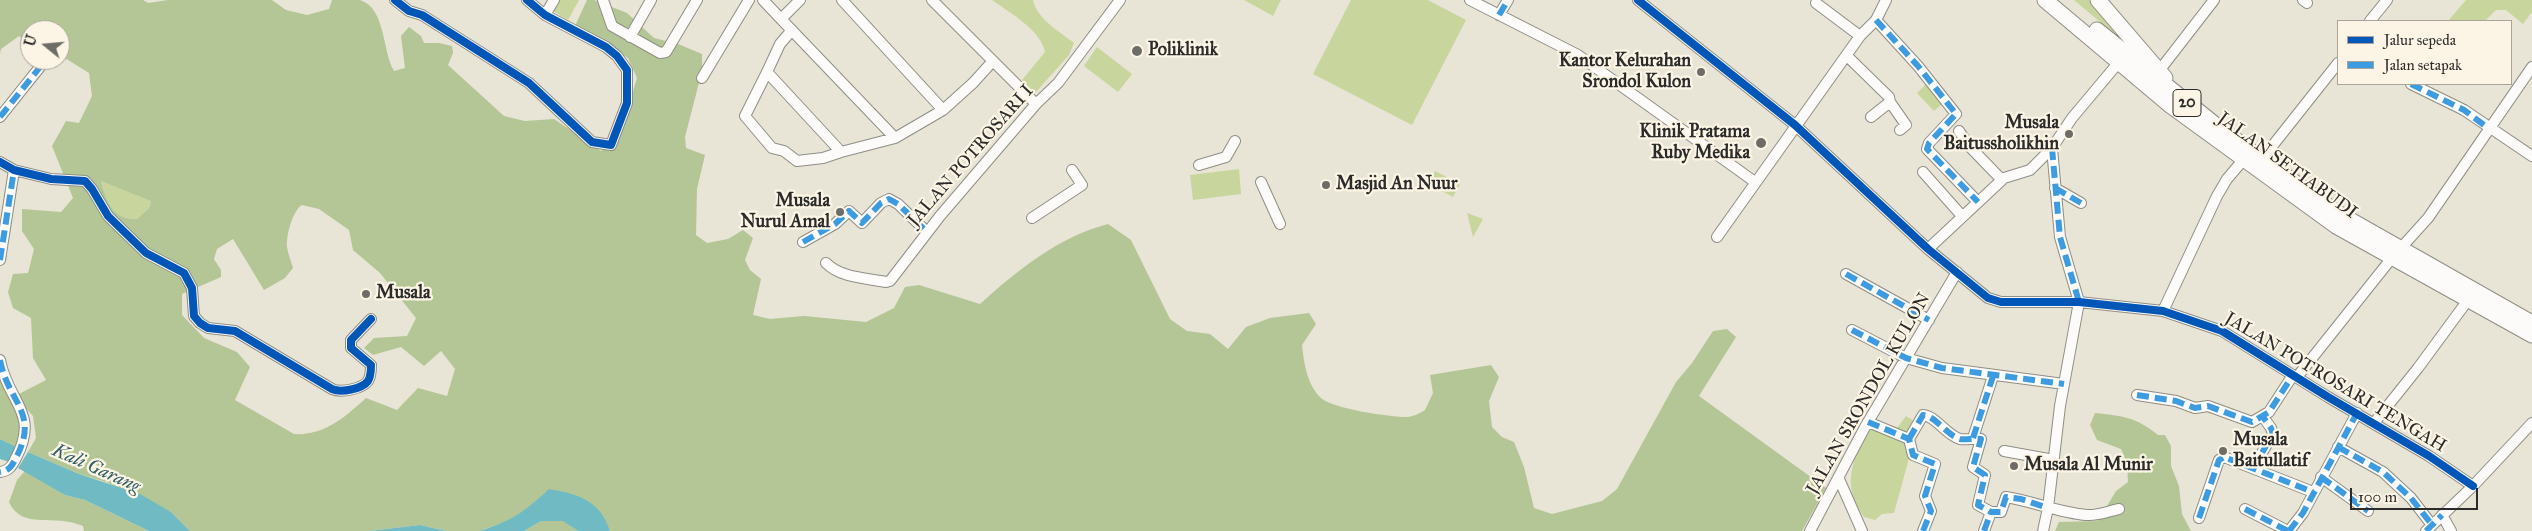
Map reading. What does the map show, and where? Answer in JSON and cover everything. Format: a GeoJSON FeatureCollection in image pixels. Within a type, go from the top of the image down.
{"type":"FeatureCollection","features":[{"type":"Feature","properties":{"kind":"highway"},"geometry":{"type":"LineString","coordinates":[[2098,0],[2178,96]]}},
{"type":"Feature","properties":{"kind":"highway","name":"JALAN SETIABUDI"},"geometry":{"type":"LineString","coordinates":[[2050,1],[2171,106],[2336,226],[2396,254]]}},
{"type":"Feature","properties":{"kind":"highway","name":"JALAN SETIABUDI"},"geometry":{"type":"LineString","coordinates":[[2050,1],[2262,159],[2396,254]]}},
{"type":"Feature","properties":{"kind":"highway","name":"20"},"geometry":{"type":"LineString","coordinates":[[2396,254],[2468,300],[2532,335]]}},
{"type":"Feature","properties":{"kind":"highway","name":"20"},"geometry":{"type":"LineString","coordinates":[[2396,254],[2532,323]]}},
{"type":"Feature","properties":{"kind":"street"},"geometry":{"type":"LineString","coordinates":[[396,0],[408,11],[422,15],[529,83],[592,142],[610,145],[627,102],[627,70],[617,56],[606,47],[545,15],[527,0]]}},
{"type":"Feature","properties":{"kind":"street"},"geometry":{"type":"LineString","coordinates":[[545,15],[554,0]]}},
{"type":"Feature","properties":{"kind":"street"},"geometry":{"type":"LineString","coordinates":[[603,0],[612,26],[654,51],[666,52],[697,0]]}},
{"type":"Feature","properties":{"kind":"street"},"geometry":{"type":"LineString","coordinates":[[630,37],[651,0]]}},
{"type":"Feature","properties":{"kind":"street"},"geometry":{"type":"LineString","coordinates":[[702,78],[736,18],[749,0]]}},
{"type":"Feature","properties":{"kind":"street"},"geometry":{"type":"LineString","coordinates":[[763,0],[894,138]]}},
{"type":"Feature","properties":{"kind":"street"},"geometry":{"type":"LineString","coordinates":[[781,19],[800,0]]}},
{"type":"Feature","properties":{"kind":"street"},"geometry":{"type":"LineString","coordinates":[[842,0],[943,110]]}},
{"type":"Feature","properties":{"kind":"street"},"geometry":{"type":"LineString","coordinates":[[932,0],[1036,104]]}},
{"type":"Feature","properties":{"kind":"street","name":"JALAN POTROSARI I"},"geometry":{"type":"LineString","coordinates":[[826,262],[846,274],[886,282],[894,276],[927,232],[1036,104],[1058,83],[1120,0]]}},
{"type":"Feature","properties":{"kind":"street"},"geometry":{"type":"LineString","coordinates":[[1470,0],[1578,55],[1755,182]]}},
{"type":"Feature","properties":{"kind":"street"},"geometry":{"type":"LineString","coordinates":[[1499,15],[1508,0]]}},
{"type":"Feature","properties":{"kind":"street","name":"JALAN POTROSARI TENGAH"},"geometry":{"type":"LineString","coordinates":[[1638,0],[1795,125],[1928,249],[1988,298],[2001,302],[2079,302],[2163,311],[2222,331],[2429,456],[2473,486]]}},
{"type":"Feature","properties":{"kind":"street"},"geometry":{"type":"LineString","coordinates":[[1717,238],[1795,125],[1860,36],[1876,20],[1886,0]]}},
{"type":"Feature","properties":{"kind":"street"},"geometry":{"type":"LineString","coordinates":[[2159,71],[2214,0]]}},
{"type":"Feature","properties":{"kind":"street"},"geometry":{"type":"LineString","coordinates":[[2371,20],[2387,0]]}},
{"type":"Feature","properties":{"kind":"street"},"geometry":{"type":"LineString","coordinates":[[1816,3],[1860,36]]}},
{"type":"Feature","properties":{"kind":"street"},"geometry":{"type":"LineString","coordinates":[[1876,20],[1956,114],[1929,143],[1928,149],[1978,202]]}},
{"type":"Feature","properties":{"kind":"street"},"geometry":{"type":"LineString","coordinates":[[792,30],[780,44],[745,118],[772,148],[786,152],[797,161],[823,158],[894,138],[943,110],[973,84],[992,62]]}},
{"type":"Feature","properties":{"kind":"street"},"geometry":{"type":"LineString","coordinates":[[1847,56],[1886,94],[1903,127]]}},
{"type":"Feature","properties":{"kind":"street"},"geometry":{"type":"LineString","coordinates":[[1928,249],[2002,180],[2030,170],[2052,148],[2072,118],[2119,62]]}},
{"type":"Feature","properties":{"kind":"street"},"geometry":{"type":"LineString","coordinates":[[2262,159],[2337,64]]}},
{"type":"Feature","properties":{"kind":"street"},"geometry":{"type":"LineString","coordinates":[[2137,395],[2176,401],[2194,408],[2208,406],[2249,422],[2255,422],[2263,417],[2396,254],[2428,218],[2488,128],[2532,67]]}},
{"type":"Feature","properties":{"kind":"street"},"geometry":{"type":"LineString","coordinates":[[0,116],[38,70]]}},
{"type":"Feature","properties":{"kind":"street"},"geometry":{"type":"LineString","coordinates":[[767,72],[841,152]]}},
{"type":"Feature","properties":{"kind":"street"},"geometry":{"type":"LineString","coordinates":[[2413,85],[2464,110],[2532,156]]}},
{"type":"Feature","properties":{"kind":"street"},"geometry":{"type":"LineString","coordinates":[[1871,117],[1890,102]]}},
{"type":"Feature","properties":{"kind":"street"},"geometry":{"type":"LineString","coordinates":[[1959,132],[1970,147],[2002,180]]}},
{"type":"Feature","properties":{"kind":"street"},"geometry":{"type":"LineString","coordinates":[[1199,166],[1226,157],[1235,141]]}},
{"type":"Feature","properties":{"kind":"street"},"geometry":{"type":"LineString","coordinates":[[2043,531],[2048,508],[2064,384],[2079,302],[2060,238],[2052,148]]}},
{"type":"Feature","properties":{"kind":"street"},"geometry":{"type":"LineString","coordinates":[[2163,311],[2217,196],[2244,159]]}},
{"type":"Feature","properties":{"kind":"street"},"geometry":{"type":"LineString","coordinates":[[0,162],[14,170],[51,179],[85,181],[108,216],[146,253],[184,273],[192,288],[194,316],[200,323],[208,328],[235,331],[336,391],[361,386],[367,382],[371,364],[351,348],[351,340],[371,319]]}},
{"type":"Feature","properties":{"kind":"street"},"geometry":{"type":"LineString","coordinates":[[0,260],[14,170]]}},
{"type":"Feature","properties":{"kind":"street"},"geometry":{"type":"LineString","coordinates":[[1032,218],[1082,185],[1072,170]]}},
{"type":"Feature","properties":{"kind":"street"},"geometry":{"type":"LineString","coordinates":[[1923,172],[1962,216]]}},
{"type":"Feature","properties":{"kind":"street"},"geometry":{"type":"LineString","coordinates":[[1261,182],[1280,224]]}},
{"type":"Feature","properties":{"kind":"street"},"geometry":{"type":"LineString","coordinates":[[2055,188],[2081,203]]}},
{"type":"Feature","properties":{"kind":"street"},"geometry":{"type":"LineString","coordinates":[[803,242],[835,224],[849,211],[862,223],[881,203],[889,199],[898,204],[927,232]]}},
{"type":"Feature","properties":{"kind":"street","name":"JALAN SRONDOL KULON"},"geometry":{"type":"LineString","coordinates":[[1810,531],[1868,422],[1957,272]]}},
{"type":"Feature","properties":{"kind":"street"},"geometry":{"type":"LineString","coordinates":[[1846,274],[1929,320]]}},
{"type":"Feature","properties":{"kind":"street"},"geometry":{"type":"LineString","coordinates":[[2374,423],[2418,368],[2468,300]]}},
{"type":"Feature","properties":{"kind":"street"},"geometry":{"type":"LineString","coordinates":[[1852,330],[1906,358],[1963,372],[2064,384]]}},
{"type":"Feature","properties":{"kind":"street"},"geometry":{"type":"LineString","coordinates":[[0,360],[3,374],[26,421],[24,443],[12,466],[6,472],[0,472]]}},
{"type":"Feature","properties":{"kind":"street"},"geometry":{"type":"LineString","coordinates":[[1973,438],[1993,376]]}},
{"type":"Feature","properties":{"kind":"street"},"geometry":{"type":"LineString","coordinates":[[2244,509],[2288,531],[2303,512],[2356,413]]}},
{"type":"Feature","properties":{"kind":"street"},"geometry":{"type":"LineString","coordinates":[[1923,531],[1931,509],[1925,496],[1934,464],[1913,454],[1909,439],[1923,416],[1927,416],[1960,439],[1981,439],[1973,467],[1985,475],[1978,505],[1991,512],[2001,512],[2006,497],[2089,516],[2118,509]]}},
{"type":"Feature","properties":{"kind":"street"},"geometry":{"type":"LineString","coordinates":[[2253,468],[2273,434],[2263,417]]}},
{"type":"Feature","properties":{"kind":"street"},"geometry":{"type":"LineString","coordinates":[[1868,422],[1909,439]]}},
{"type":"Feature","properties":{"kind":"street"},"geometry":{"type":"LineString","coordinates":[[2338,447],[2382,472],[2411,498],[2429,528],[2473,486],[2532,423]]}},
{"type":"Feature","properties":{"kind":"street"},"geometry":{"type":"LineString","coordinates":[[2004,451],[2054,460]]}},
{"type":"Feature","properties":{"kind":"street"},"geometry":{"type":"LineString","coordinates":[[2199,518],[2220,460],[2224,457],[2313,492]]}},
{"type":"Feature","properties":{"kind":"street"},"geometry":{"type":"LineString","coordinates":[[2322,477],[2368,511]]}},
{"type":"Feature","properties":{"kind":"street"},"geometry":{"type":"LineString","coordinates":[[1839,478],[1862,531]]}},
{"type":"Feature","properties":{"kind":"street"},"geometry":{"type":"LineString","coordinates":[[1984,531],[1991,512]]}},
{"type":"Feature","properties":{"kind":"street"},"geometry":{"type":"LineString","coordinates":[[2442,515],[2451,531]]}},
{"type":"Feature","properties":{"kind":"green space"},"geometry":{"type":"Polygon","coordinates":[[[0,0],[143,0],[148,3],[168,0],[272,0],[286,10],[307,15],[329,9],[332,0],[360,0],[375,12],[394,71],[405,68],[401,36],[409,27],[421,36],[424,43],[439,43],[452,46],[453,53],[448,65],[504,116],[525,121],[554,119],[601,151],[615,137],[625,118],[637,78],[628,58],[575,26],[587,0],[594,0],[627,13],[654,38],[678,44],[702,54],[702,71],[685,137],[686,148],[705,155],[697,189],[696,235],[707,243],[728,239],[743,230],[753,238],[745,260],[750,270],[761,279],[753,315],[770,319],[804,316],[866,322],[894,308],[905,287],[919,285],[980,304],[1024,267],[1056,246],[1072,237],[1108,224],[1131,240],[1170,319],[1187,331],[1210,334],[1228,349],[1246,327],[1270,318],[1309,313],[1316,324],[1302,345],[1309,380],[1321,398],[1337,406],[1375,414],[1399,417],[1412,416],[1425,410],[1433,393],[1430,375],[1491,365],[1499,377],[1489,401],[1492,427],[1502,437],[1514,442],[1524,467],[1534,508],[1552,514],[1602,501],[1617,489],[1676,382],[1692,363],[1713,331],[1727,329],[1736,337],[1699,396],[1826,488],[1802,531],[610,531],[608,527],[550,489],[526,510],[506,522],[479,531],[446,531],[420,525],[369,531],[190,531],[171,512],[106,482],[79,474],[28,452],[36,438],[33,416],[15,396],[46,380],[33,358],[31,318],[13,308],[8,292],[13,274],[28,273],[34,249],[22,231],[22,209],[61,212],[73,198],[52,146],[66,121],[79,123],[92,96],[89,73],[70,61],[70,20],[20,20],[20,37],[1,49],[0,54],[0,0]],[[101,181],[108,203],[116,213],[122,216],[137,219],[149,208],[151,201],[101,181]],[[302,205],[295,213],[289,231],[287,247],[293,268],[285,278],[264,290],[233,239],[217,249],[214,259],[221,270],[221,277],[182,294],[182,315],[204,338],[237,352],[250,367],[235,400],[294,434],[305,434],[333,424],[366,398],[397,410],[418,388],[447,396],[455,369],[441,351],[424,366],[401,347],[373,355],[364,348],[374,338],[407,336],[416,318],[380,273],[353,250],[349,230],[319,209],[302,205]]]}},
{"type":"Feature","properties":{"kind":"green space"},"geometry":{"type":"Polygon","coordinates":[[[557,0],[579,0],[568,20],[551,10],[557,0]]]}},
{"type":"Feature","properties":{"kind":"green space"},"geometry":{"type":"Polygon","coordinates":[[[992,0],[1033,0],[1035,7],[1044,19],[1074,43],[1069,55],[1036,92],[1028,89],[1022,80],[1045,52],[1042,44],[1038,36],[1031,29],[992,0]]]}},
{"type":"Feature","properties":{"kind":"green space"},"geometry":{"type":"Polygon","coordinates":[[[1244,0],[1281,0],[1273,16],[1244,0]]]}},
{"type":"Feature","properties":{"kind":"green space"},"geometry":{"type":"Polygon","coordinates":[[[1351,0],[1428,0],[1466,20],[1412,125],[1313,74],[1351,0]]]}},
{"type":"Feature","properties":{"kind":"green space"},"geometry":{"type":"Polygon","coordinates":[[[2074,0],[2089,0],[2119,38],[2074,0]]]}},
{"type":"Feature","properties":{"kind":"green space"},"geometry":{"type":"Polygon","coordinates":[[[2466,0],[2532,0],[2532,12],[2523,24],[2506,10],[2496,10],[2486,20],[2449,20],[2466,0]]]}},
{"type":"Feature","properties":{"kind":"green space"},"geometry":{"type":"Polygon","coordinates":[[[1097,47],[1132,74],[1118,92],[1084,66],[1097,47]]]}},
{"type":"Feature","properties":{"kind":"green space"},"geometry":{"type":"Polygon","coordinates":[[[1926,84],[1943,103],[1934,111],[1917,93],[1926,84]]]}},
{"type":"Feature","properties":{"kind":"green space"},"geometry":{"type":"Polygon","coordinates":[[[1239,169],[1241,194],[1193,200],[1190,175],[1239,169]]]}},
{"type":"Feature","properties":{"kind":"green space"},"geometry":{"type":"Polygon","coordinates":[[[1435,171],[1460,184],[1453,197],[1429,184],[1435,171]]]}},
{"type":"Feature","properties":{"kind":"green space"},"geometry":{"type":"Polygon","coordinates":[[[101,181],[151,200],[149,208],[137,219],[121,216],[108,203],[101,181]]]}},
{"type":"Feature","properties":{"kind":"green space"},"geometry":{"type":"Polygon","coordinates":[[[1467,213],[1483,219],[1473,237],[1467,213]]]}},
{"type":"Feature","properties":{"kind":"green space"},"geometry":{"type":"Polygon","coordinates":[[[0,374],[27,420],[30,431],[19,448],[0,439],[0,374]]]}},
{"type":"Feature","properties":{"kind":"green space"},"geometry":{"type":"Polygon","coordinates":[[[2095,413],[2129,418],[2143,424],[2158,435],[2165,435],[2171,446],[2171,466],[2179,486],[2182,514],[2191,531],[2055,531],[2059,522],[2098,521],[2116,491],[2128,482],[2127,463],[2121,449],[2097,440],[2090,425],[2095,413]]]}},
{"type":"Feature","properties":{"kind":"green space"},"geometry":{"type":"Polygon","coordinates":[[[1906,416],[1917,423],[1908,440],[1908,462],[1894,513],[1882,514],[1875,520],[1864,517],[1855,502],[1851,487],[1853,466],[1860,446],[1876,420],[1894,432],[1906,416]]]}},
{"type":"Feature","properties":{"kind":"green space"},"geometry":{"type":"Polygon","coordinates":[[[25,471],[65,495],[85,500],[149,531],[84,531],[83,526],[72,522],[30,519],[22,516],[15,511],[9,502],[17,480],[25,471]]]}},
{"type":"Feature","properties":{"kind":"green space"},"geometry":{"type":"Polygon","coordinates":[[[541,521],[564,521],[578,531],[524,531],[541,521]]]}},
{"type":"Feature","properties":{"kind":"water"},"geometry":{"type":"Polygon","coordinates":[[[0,439],[19,448],[12,463],[0,459],[0,439]]]}},
{"type":"Feature","properties":{"kind":"water"},"geometry":{"type":"Polygon","coordinates":[[[28,452],[79,474],[140,494],[171,512],[190,531],[149,531],[85,500],[65,495],[18,468],[28,452]]]}},
{"type":"Feature","properties":{"kind":"water"},"geometry":{"type":"Polygon","coordinates":[[[549,489],[569,493],[587,500],[594,505],[606,520],[610,531],[578,531],[563,521],[541,521],[524,531],[479,531],[517,515],[549,489]]]}},
{"type":"Feature","properties":{"kind":"water"},"geometry":{"type":"Polygon","coordinates":[[[420,525],[446,531],[369,531],[420,525]]]}},
{"type":"Feature","properties":{"kind":"marked path"},"geometry":{"type":"LineString","coordinates":[[1499,15],[1508,0]]}},
{"type":"Feature","properties":{"kind":"marked path"},"geometry":{"type":"LineString","coordinates":[[1876,20],[1918,66],[1956,114],[1929,143],[1927,149],[1978,202]]}},
{"type":"Feature","properties":{"kind":"marked path"},"geometry":{"type":"LineString","coordinates":[[0,117],[38,70]]}},
{"type":"Feature","properties":{"kind":"marked path"},"geometry":{"type":"LineString","coordinates":[[2413,85],[2464,110],[2488,128]]}},
{"type":"Feature","properties":{"kind":"marked path"},"geometry":{"type":"LineString","coordinates":[[2052,148],[2060,237],[2079,302]]}},
{"type":"Feature","properties":{"kind":"marked path"},"geometry":{"type":"LineString","coordinates":[[0,260],[14,170],[17,171]]}},
{"type":"Feature","properties":{"kind":"marked path"},"geometry":{"type":"LineString","coordinates":[[2055,188],[2081,203]]}},
{"type":"Feature","properties":{"kind":"marked path"},"geometry":{"type":"LineString","coordinates":[[803,242],[835,224],[849,211],[862,223],[881,203],[889,199],[898,204],[927,232]]}},
{"type":"Feature","properties":{"kind":"marked path"},"geometry":{"type":"LineString","coordinates":[[1846,274],[1929,320]]}},
{"type":"Feature","properties":{"kind":"marked path"},"geometry":{"type":"LineString","coordinates":[[1852,330],[1906,358],[1942,368],[2064,384]]}},
{"type":"Feature","properties":{"kind":"marked path"},"geometry":{"type":"LineString","coordinates":[[0,360],[4,375],[24,418],[25,429],[23,442],[16,458],[8,469],[0,472]]}},
{"type":"Feature","properties":{"kind":"marked path"},"geometry":{"type":"LineString","coordinates":[[2137,395],[2176,401],[2195,408],[2208,406],[2252,422],[2269,412],[2293,375]]}},
{"type":"Feature","properties":{"kind":"marked path"},"geometry":{"type":"LineString","coordinates":[[1973,438],[1993,376]]}},
{"type":"Feature","properties":{"kind":"marked path"},"geometry":{"type":"LineString","coordinates":[[2289,531],[2303,513],[2357,413]]}},
{"type":"Feature","properties":{"kind":"marked path"},"geometry":{"type":"LineString","coordinates":[[1909,439],[1923,415],[1928,416],[1955,437],[1960,439],[1981,439],[1973,467],[1985,475],[1978,505],[1991,512],[2001,512],[2006,497],[2021,499],[2048,508]]}},
{"type":"Feature","properties":{"kind":"marked path"},"geometry":{"type":"LineString","coordinates":[[2253,468],[2273,434],[2263,417]]}},
{"type":"Feature","properties":{"kind":"marked path"},"geometry":{"type":"LineString","coordinates":[[1868,422],[1909,439],[1913,455],[1935,464],[1925,496],[1931,511],[1923,531]]}},
{"type":"Feature","properties":{"kind":"marked path"},"geometry":{"type":"LineString","coordinates":[[2338,447],[2383,472],[2411,498],[2432,525]]}},
{"type":"Feature","properties":{"kind":"marked path"},"geometry":{"type":"LineString","coordinates":[[2199,518],[2219,460],[2224,457],[2313,492]]}},
{"type":"Feature","properties":{"kind":"marked path"},"geometry":{"type":"LineString","coordinates":[[2321,477],[2368,511]]}},
{"type":"Feature","properties":{"kind":"marked path"},"geometry":{"type":"LineString","coordinates":[[2245,509],[2288,531]]}},
{"type":"Feature","properties":{"kind":"marked path"},"geometry":{"type":"LineString","coordinates":[[1984,531],[1991,512]]}},
{"type":"Feature","properties":{"kind":"marked path"},"geometry":{"type":"LineString","coordinates":[[2426,531],[2442,515]]}},
{"type":"Feature","properties":{"kind":"cycle path"},"geometry":{"type":"LineString","coordinates":[[395,0],[409,11],[422,15],[529,83],[592,142],[611,145],[627,103],[627,70],[617,56],[606,47],[545,15],[527,0]]}},
{"type":"Feature","properties":{"kind":"cycle path"},"geometry":{"type":"LineString","coordinates":[[1638,0],[1795,125],[1928,249],[1988,298],[2001,302],[2079,302],[2163,311],[2222,331],[2328,397],[2429,456],[2473,486]]}},
{"type":"Feature","properties":{"kind":"cycle path"},"geometry":{"type":"LineString","coordinates":[[0,162],[14,170],[51,179],[85,181],[108,216],[146,253],[184,273],[192,288],[194,316],[200,323],[208,328],[235,331],[332,389],[341,391],[351,390],[368,381],[371,365],[351,348],[351,340],[371,319]]}},
{"type":"Feature","properties":{"kind":"place","name":"Poliklinik"},"geometry":{"type":"Point","coordinates":[1137,51]}},
{"type":"Feature","properties":{"kind":"place","name":"Kantor Kelurahan Srondol Kulon"},"geometry":{"type":"Point","coordinates":[1701,72]}},
{"type":"Feature","properties":{"kind":"place","name":"Musala Baitussholikhin"},"geometry":{"type":"Point","coordinates":[2069,134]}},
{"type":"Feature","properties":{"kind":"place","name":"Klinik Pratama Ruby Medika"},"geometry":{"type":"Point","coordinates":[1761,143]}},
{"type":"Feature","properties":{"kind":"place","name":"Masjid An Nuur"},"geometry":{"type":"Point","coordinates":[1326,185]}},
{"type":"Feature","properties":{"kind":"place","name":"Musala Nurul Amal"},"geometry":{"type":"Point","coordinates":[840,212]}},
{"type":"Feature","properties":{"kind":"place","name":"Musala"},"geometry":{"type":"Point","coordinates":[366,294]}},
{"type":"Feature","properties":{"kind":"place","name":"Musala Baitullatif"},"geometry":{"type":"Point","coordinates":[2223,451]}},
{"type":"Feature","properties":{"kind":"place","name":"Musala Al Munir"},"geometry":{"type":"Point","coordinates":[2014,466]}},
{"type":"Feature","properties":{"kind":"water label","name":"Kali Garang"},"geometry":{"type":"Point","coordinates":[96,469]}}]}
